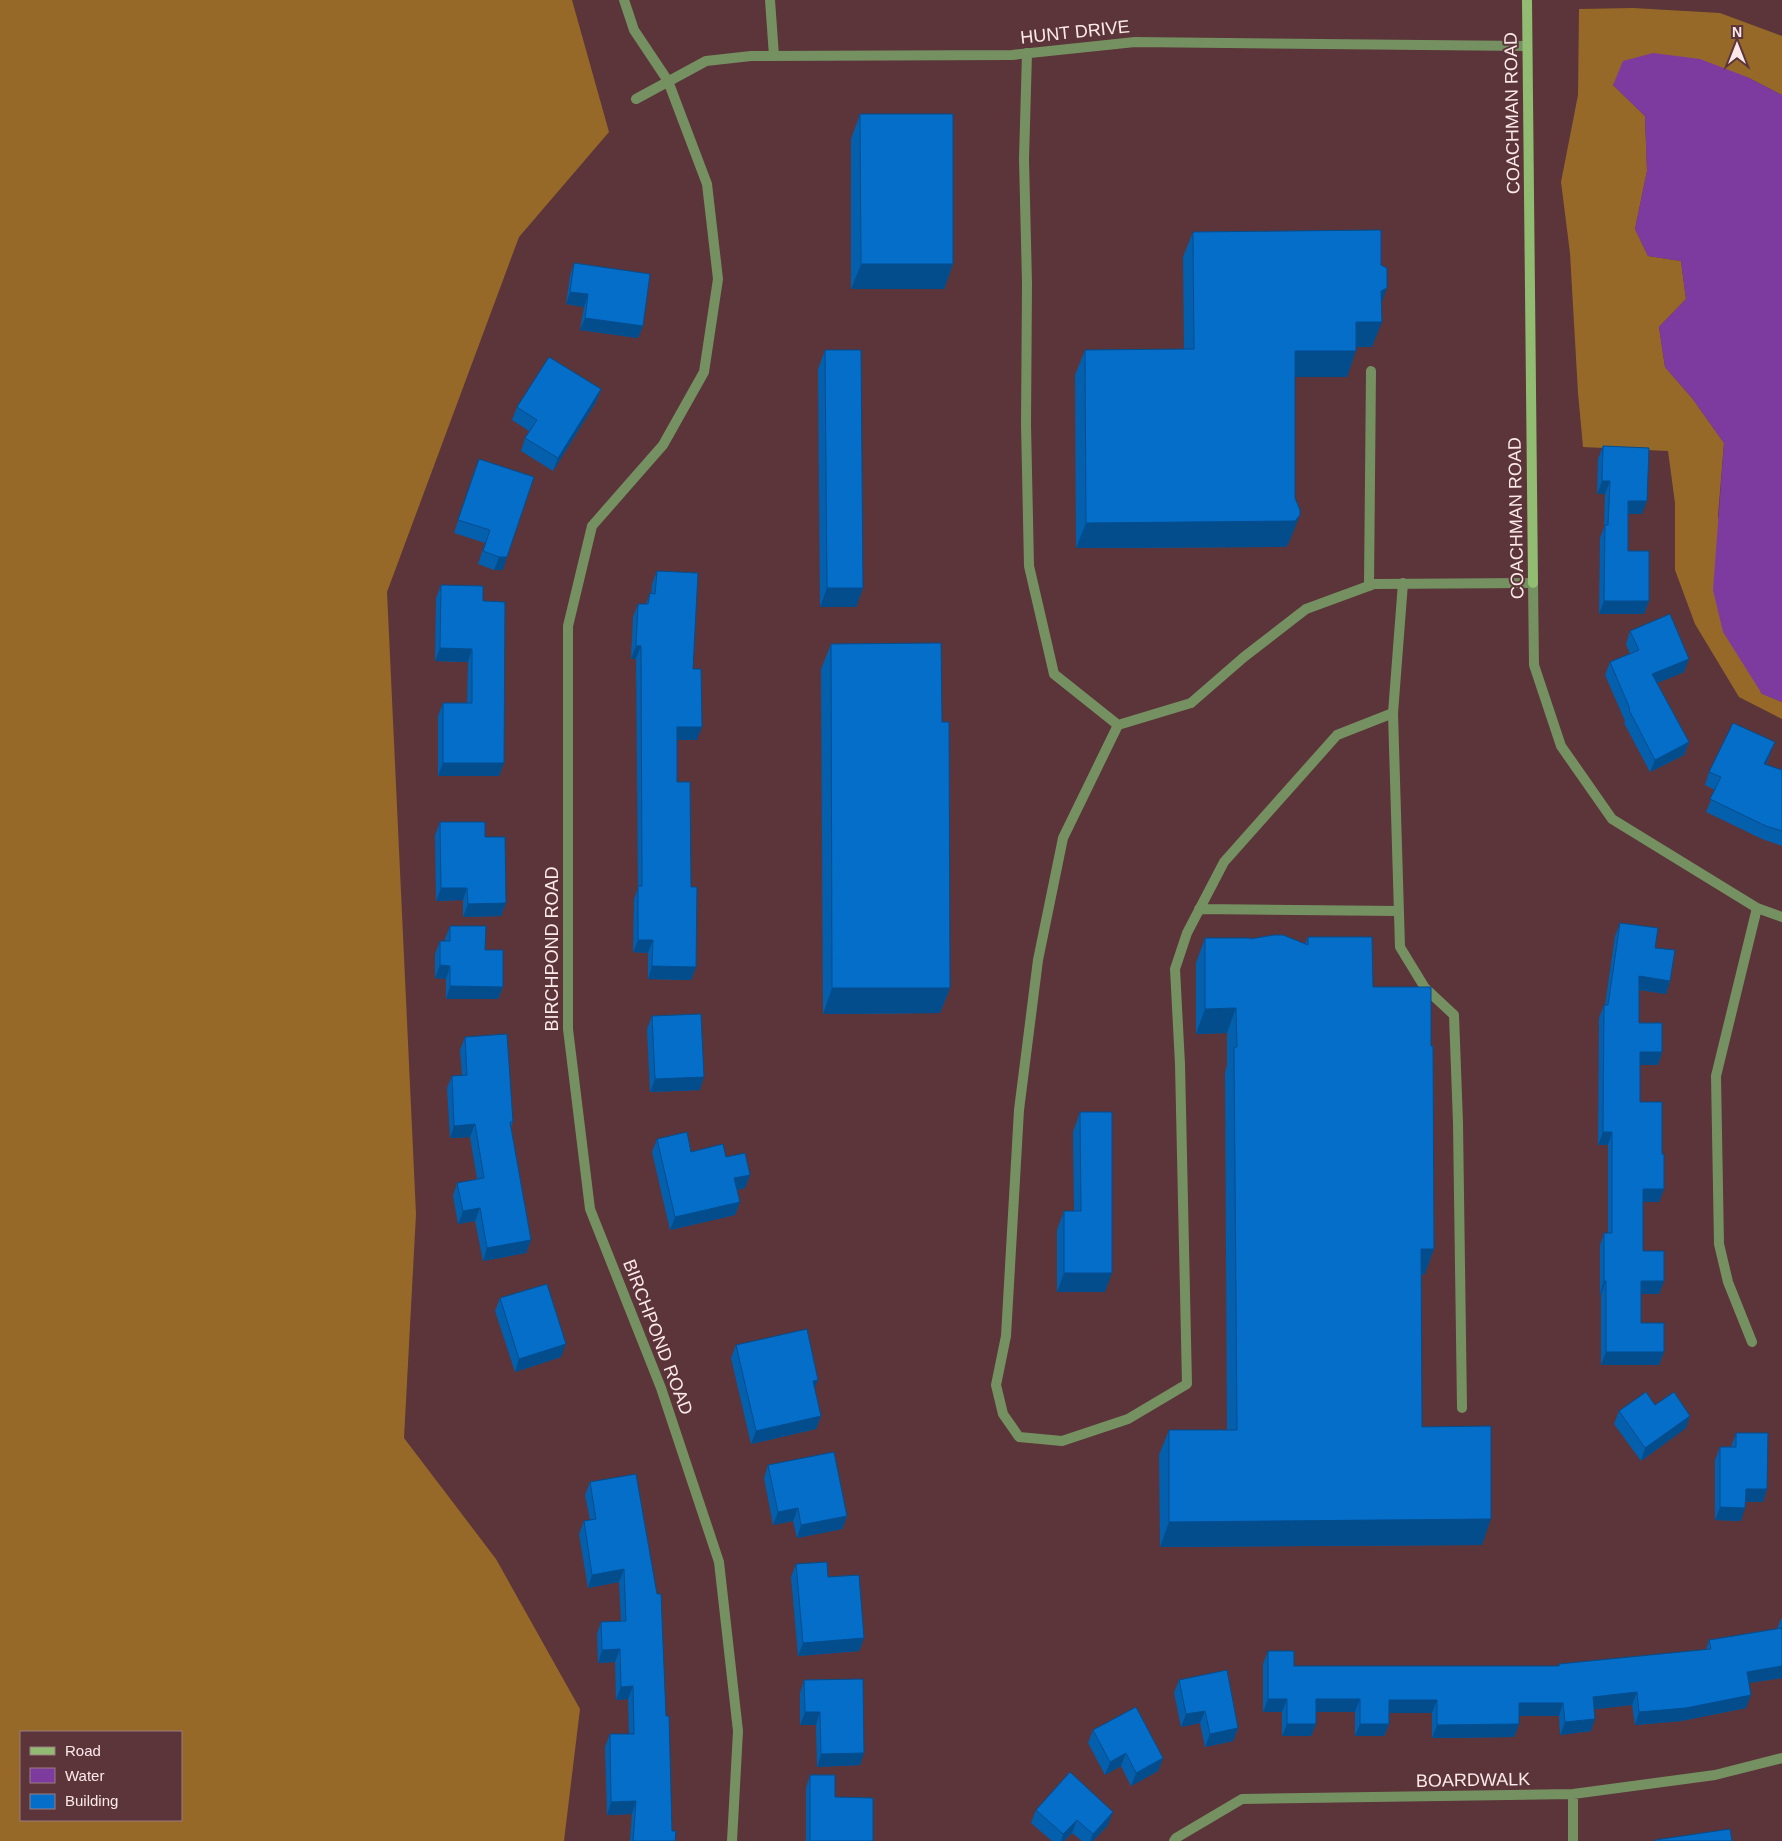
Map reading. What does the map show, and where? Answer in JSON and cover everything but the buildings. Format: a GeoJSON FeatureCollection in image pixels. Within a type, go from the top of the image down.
{"type":"FeatureCollection","features":[{"type":"Feature","properties":{"kind":"street","name":"BIRCHPOND ROAD"},"geometry":{"type":"LineString","coordinates":[[624,0],[634,30],[668,81],[707,184],[718,279],[704,372],[663,446],[592,526],[568,626],[568,1029],[590,1208],[661,1388],[719,1562],[738,1732],[732,1841]]}},
{"type":"Feature","properties":{"kind":"street"},"geometry":{"type":"LineString","coordinates":[[770,0],[774,56]]}},
{"type":"Feature","properties":{"kind":"street","name":"COACHMAN ROAD"},"geometry":{"type":"LineString","coordinates":[[1527,0],[1534,665],[1560,746],[1612,820],[1757,908],[1782,917]]}},
{"type":"Feature","properties":{"kind":"street","name":"HUNT DRIVE"},"geometry":{"type":"LineString","coordinates":[[636,99],[706,62],[750,56],[1027,54],[1135,42],[1527,46]]}},
{"type":"Feature","properties":{"kind":"street"},"geometry":{"type":"LineString","coordinates":[[1027,54],[1024,159],[1029,566],[1054,674],[1118,725]]}},
{"type":"Feature","properties":{"kind":"street"},"geometry":{"type":"LineString","coordinates":[[1369,586],[1370,371]]}},
{"type":"Feature","properties":{"kind":"street"},"geometry":{"type":"LineString","coordinates":[[1403,583],[1393,713],[1400,947],[1425,988],[1454,1016],[1458,1123],[1462,1408]]}},
{"type":"Feature","properties":{"kind":"street"},"geometry":{"type":"LineString","coordinates":[[1393,713],[1336,735],[1224,862],[1187,933],[1175,969],[1180,1064],[1188,1384],[1128,1419],[1062,1442],[1019,1437],[1004,1414],[996,1385],[1006,1336],[1019,1110],[1038,960],[1063,838],[1118,725],[1191,703],[1244,657],[1306,609],[1374,584],[1533,583]]}},
{"type":"Feature","properties":{"kind":"street"},"geometry":{"type":"LineString","coordinates":[[1752,1342],[1728,1282],[1719,1244],[1716,1076],[1757,908]]}},
{"type":"Feature","properties":{"kind":"street"},"geometry":{"type":"LineString","coordinates":[[1199,909],[1398,910]]}},
{"type":"Feature","properties":{"kind":"street","name":"BOARDWALK"},"geometry":{"type":"LineString","coordinates":[[1174,1841],[1176,1838],[1242,1799],[1573,1794],[1715,1775],[1782,1758]]}},
{"type":"Feature","properties":{"kind":"street"},"geometry":{"type":"LineString","coordinates":[[1573,1794],[1573,1841]]}},
{"type":"Feature","properties":{"kind":"shaded area"},"geometry":{"type":"Polygon","coordinates":[[[0,0],[572,0],[609,132],[519,237],[387,592],[416,1214],[404,1438],[496,1559],[580,1709],[564,1841],[0,1841],[0,0]]]}},
{"type":"Feature","properties":{"kind":"shaded area"},"geometry":{"type":"Polygon","coordinates":[[[1633,8],[1720,13],[1782,36],[1782,95],[1747,77],[1613,85],[1645,116],[1647,171],[1635,229],[1648,256],[1681,261],[1686,299],[1659,327],[1665,367],[1692,398],[1724,443],[1718,516],[1761,693],[1782,702],[1782,719],[1739,697],[1695,624],[1675,570],[1675,503],[1668,451],[1583,447],[1570,253],[1561,182],[1578,95],[1579,9],[1633,8]]]}},
{"type":"Feature","properties":{"kind":"water"},"geometry":{"type":"Polygon","coordinates":[[[1653,53],[1700,59],[1747,77],[1782,95],[1782,702],[1762,694],[1723,632],[1713,590],[1724,443],[1692,398],[1665,367],[1659,327],[1686,299],[1681,261],[1648,256],[1635,229],[1647,171],[1645,116],[1613,85],[1623,61],[1653,53]]]}}]}
